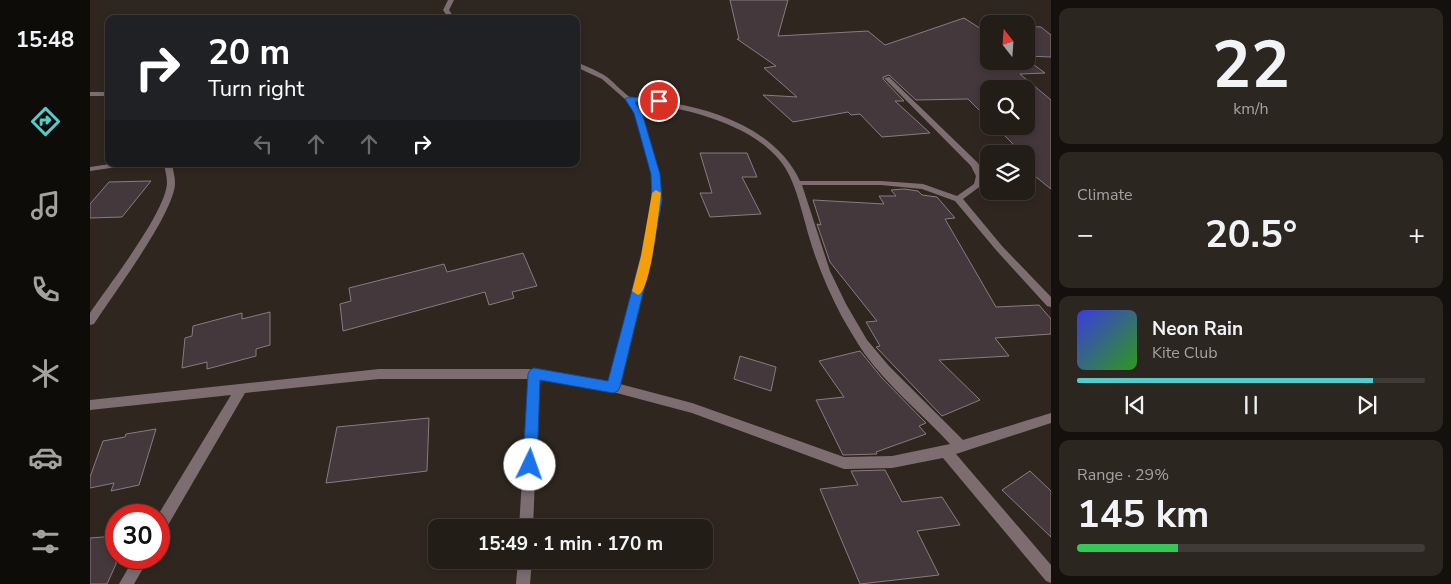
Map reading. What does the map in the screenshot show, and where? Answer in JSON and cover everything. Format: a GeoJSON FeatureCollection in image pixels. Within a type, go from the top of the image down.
{"type":"FeatureCollection","features":[{"type":"Feature","properties":{"kind":"street"},"geometry":{"type":"LineString","coordinates":[[448,15],[446,10],[451,0]]}},
{"type":"Feature","properties":{"kind":"street"},"geometry":{"type":"LineString","coordinates":[[580,66],[604,78],[629,99],[638,113],[655,174],[657,200],[647,256],[613,387]]}},
{"type":"Feature","properties":{"kind":"street"},"geometry":{"type":"LineString","coordinates":[[887,78],[975,165],[980,176],[978,185],[958,199]]}},
{"type":"Feature","properties":{"kind":"street"},"geometry":{"type":"LineString","coordinates":[[90,94],[105,94]]}},
{"type":"Feature","properties":{"kind":"street"},"geometry":{"type":"LineString","coordinates":[[629,99],[681,105],[717,116],[743,127],[774,151],[786,164],[796,183],[817,249],[832,286],[860,339],[890,374],[962,447]]}},
{"type":"Feature","properties":{"kind":"street"},"geometry":{"type":"LineString","coordinates":[[90,169],[105,167]]}},
{"type":"Feature","properties":{"kind":"street"},"geometry":{"type":"LineString","coordinates":[[90,321],[155,224],[168,198],[171,184],[168,167]]}},
{"type":"Feature","properties":{"kind":"street"},"geometry":{"type":"LineString","coordinates":[[796,183],[898,184],[923,187],[958,199],[999,248],[1051,303]]}},
{"type":"Feature","properties":{"kind":"street"},"geometry":{"type":"LineString","coordinates":[[90,405],[379,374],[534,374],[613,387],[692,408],[844,463],[892,462],[946,452],[1051,418]]}},
{"type":"Feature","properties":{"kind":"street"},"geometry":{"type":"LineString","coordinates":[[526,519],[534,374]]}},
{"type":"Feature","properties":{"kind":"street"},"geometry":{"type":"LineString","coordinates":[[170,508],[241,389]]}},
{"type":"Feature","properties":{"kind":"street"},"geometry":{"type":"LineString","coordinates":[[946,452],[1051,576]]}},
{"type":"Feature","properties":{"kind":"street"},"geometry":{"type":"LineString","coordinates":[[126,584],[135,569]]}},
{"type":"Feature","properties":{"kind":"street"},"geometry":{"type":"LineString","coordinates":[[523,584],[524,569]]}},
{"type":"Feature","properties":{"kind":"building"},"geometry":{"type":"Polygon","coordinates":[[[730,0],[788,0],[778,36],[868,31],[885,45],[964,18],[980,28],[980,70],[1035,70],[1035,66],[1045,73],[1020,74],[1027,80],[980,80],[980,111],[968,99],[916,100],[889,75],[883,77],[904,101],[895,101],[930,133],[882,137],[860,114],[851,115],[848,112],[793,122],[763,95],[797,97],[764,68],[776,66],[737,39],[739,39],[730,0]]]}},
{"type":"Feature","properties":{"kind":"building"},"geometry":{"type":"Polygon","coordinates":[[[1035,27],[1041,27],[1051,35],[1051,57],[1035,56],[1035,27]]]}},
{"type":"Feature","properties":{"kind":"building"},"geometry":{"type":"Polygon","coordinates":[[[1035,87],[1051,100],[1051,189],[1035,176],[1035,145],[1014,145],[1004,135],[1035,135],[1035,87]]]}},
{"type":"Feature","properties":{"kind":"building"},"geometry":{"type":"Polygon","coordinates":[[[700,153],[747,153],[757,177],[742,177],[761,214],[710,217],[700,193],[712,193],[700,153]]]}},
{"type":"Feature","properties":{"kind":"building"},"geometry":{"type":"Polygon","coordinates":[[[151,181],[122,217],[90,218],[90,204],[109,182],[151,181]]]}},
{"type":"Feature","properties":{"kind":"building"},"geometry":{"type":"Polygon","coordinates":[[[891,190],[918,191],[922,195],[937,197],[955,218],[945,219],[996,307],[1039,305],[1051,319],[1051,334],[995,338],[1009,356],[939,360],[980,400],[942,416],[876,347],[880,346],[866,322],[877,321],[830,262],[817,224],[821,225],[813,200],[884,204],[879,196],[896,196],[891,190]]]}},
{"type":"Feature","properties":{"kind":"building"},"geometry":{"type":"Polygon","coordinates":[[[523,253],[537,286],[512,292],[514,298],[489,305],[485,292],[343,331],[340,304],[351,301],[349,288],[444,264],[447,272],[523,253]]]}},
{"type":"Feature","properties":{"kind":"building"},"geometry":{"type":"Polygon","coordinates":[[[270,312],[270,345],[256,349],[256,356],[207,369],[207,362],[182,368],[185,338],[192,336],[193,326],[242,313],[242,319],[270,312]]]}},
{"type":"Feature","properties":{"kind":"building"},"geometry":{"type":"Polygon","coordinates":[[[860,351],[882,378],[926,423],[919,426],[926,434],[876,452],[877,454],[843,455],[816,400],[844,397],[819,361],[860,351]]]}},
{"type":"Feature","properties":{"kind":"building"},"geometry":{"type":"Polygon","coordinates":[[[740,356],[776,367],[771,391],[734,379],[740,356]]]}},
{"type":"Feature","properties":{"kind":"building"},"geometry":{"type":"Polygon","coordinates":[[[429,418],[427,471],[326,483],[337,427],[429,418]]]}},
{"type":"Feature","properties":{"kind":"building"},"geometry":{"type":"Polygon","coordinates":[[[156,429],[139,485],[111,491],[114,483],[90,488],[90,477],[103,441],[125,437],[126,434],[156,429]]]}},
{"type":"Feature","properties":{"kind":"building"},"geometry":{"type":"Polygon","coordinates":[[[885,470],[902,502],[942,497],[960,525],[917,531],[939,575],[860,584],[820,489],[858,485],[851,471],[885,470]]]}},
{"type":"Feature","properties":{"kind":"building"},"geometry":{"type":"Polygon","coordinates":[[[1030,471],[1051,491],[1051,537],[1002,490],[1030,471]]]}},
{"type":"Feature","properties":{"kind":"building"},"geometry":{"type":"Polygon","coordinates":[[[105,537],[105,569],[114,569],[107,584],[90,584],[90,538],[105,537]]]}},
{"type":"Feature","properties":{"kind":"slow traffic"},"geometry":{"type":"LineString","coordinates":[[638,291],[647,256],[657,200],[656,193]]}},
{"type":"Feature","properties":{"kind":"route"},"geometry":{"type":"LineString","coordinates":[[530,465],[534,374],[613,387],[647,256],[657,200],[655,174],[638,113],[629,99],[659,101]]}}]}
